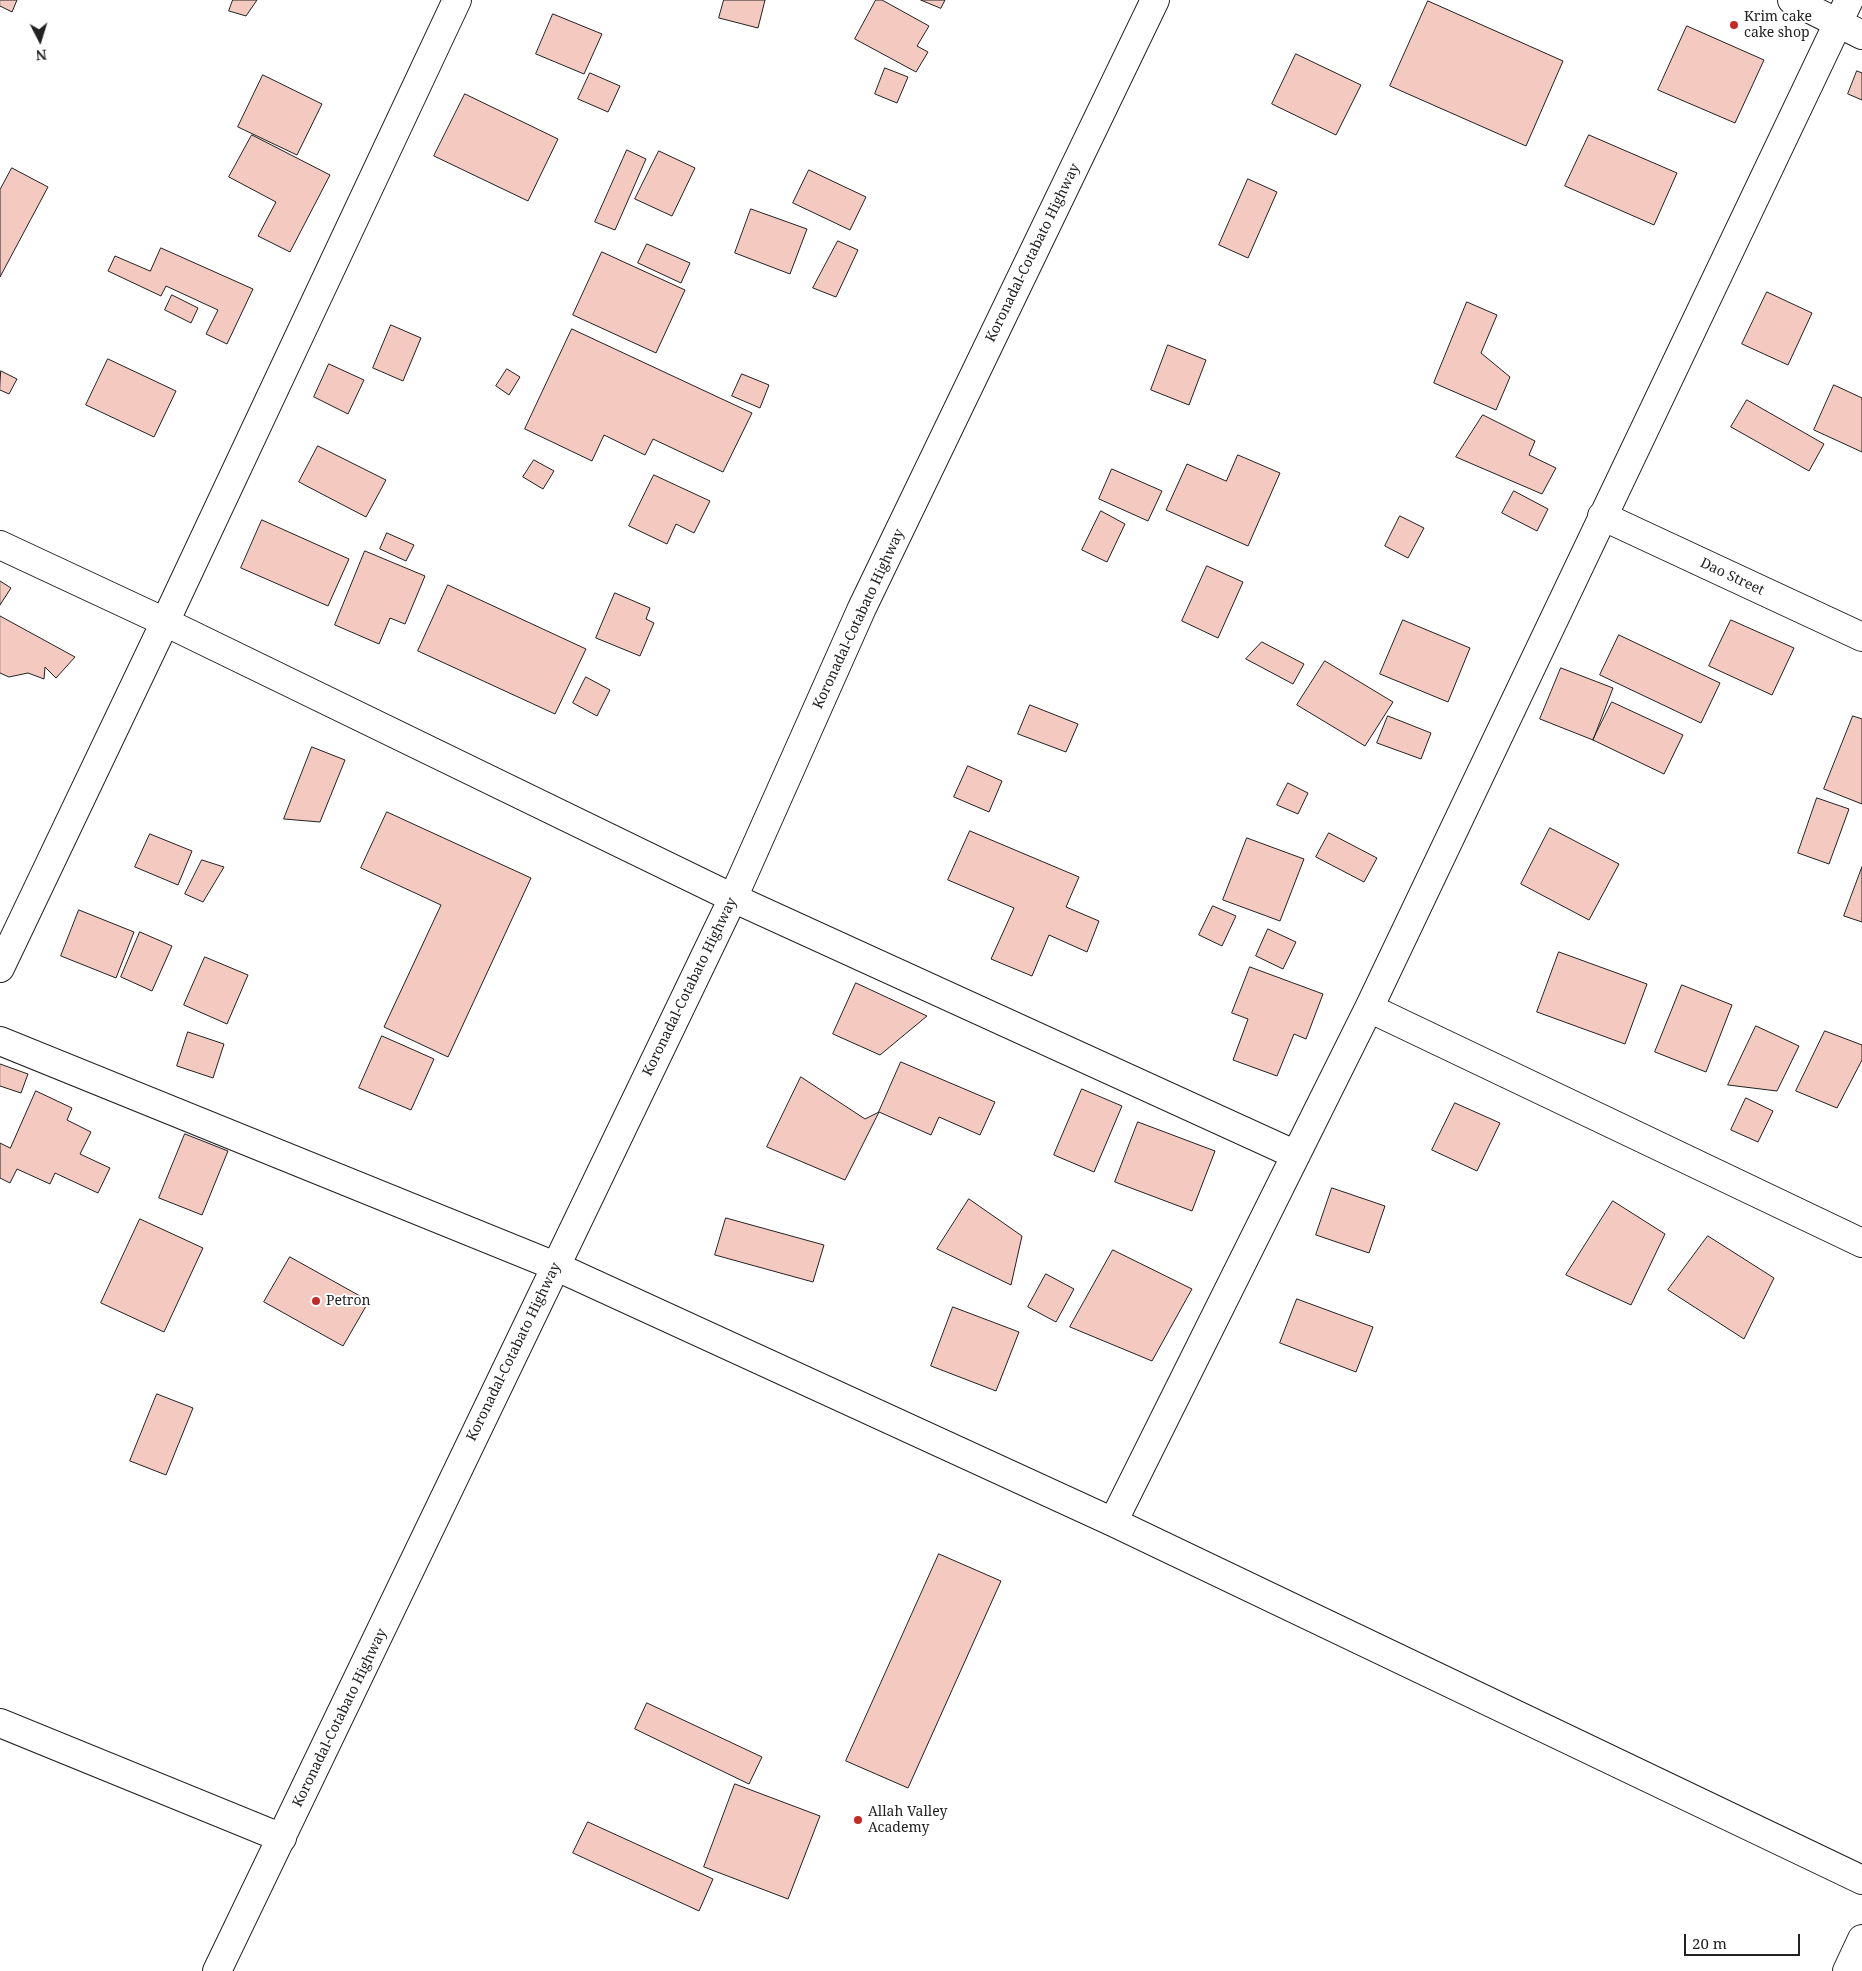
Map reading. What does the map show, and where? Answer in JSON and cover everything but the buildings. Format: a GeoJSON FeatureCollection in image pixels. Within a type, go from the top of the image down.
{"type":"FeatureCollection","features":[{"type":"Feature","properties":{"kind":"main road"},"geometry":{"type":"LineString","coordinates":[[0,968],[457,0]]}},
{"type":"Feature","properties":{"kind":"main road","name":"Koronadal-Cotabato Highway"},"geometry":{"type":"LineString","coordinates":[[218,1971],[733,898],[862,608],[1155,0]]}},
{"type":"Feature","properties":{"kind":"main road"},"geometry":{"type":"LineString","coordinates":[[1113,1522],[1369,1008],[1602,516],[1850,19],[1792,0]]}},
{"type":"Feature","properties":{"kind":"main road","name":"Dao Street"},"geometry":{"type":"LineString","coordinates":[[1602,516],[1862,637]]}},
{"type":"Feature","properties":{"kind":"main road"},"geometry":{"type":"LineString","coordinates":[[0,545],[165,622],[733,898],[1296,1155]]}},
{"type":"Feature","properties":{"kind":"main road"},"geometry":{"type":"LineString","coordinates":[[1369,1008],[1862,1243]]}},
{"type":"Feature","properties":{"kind":"main road"},"geometry":{"type":"LineString","coordinates":[[0,1041],[556,1266],[1113,1522],[1862,1880]]}},
{"type":"Feature","properties":{"kind":"main road"},"geometry":{"type":"LineString","coordinates":[[0,1723],[282,1838]]}},
{"type":"Feature","properties":{"kind":"main road"},"geometry":{"type":"LineString","coordinates":[[1847,1971],[1862,1939]]}},
{"type":"Feature","properties":{"kind":"place","name":"Krim cake cake shop"},"geometry":{"type":"Point","coordinates":[1734,25]}},
{"type":"Feature","properties":{"kind":"place","name":"Petron"},"geometry":{"type":"Point","coordinates":[316,1301]}},
{"type":"Feature","properties":{"kind":"place","name":"Allah Valley Academy"},"geometry":{"type":"Point","coordinates":[858,1820]}}]}
